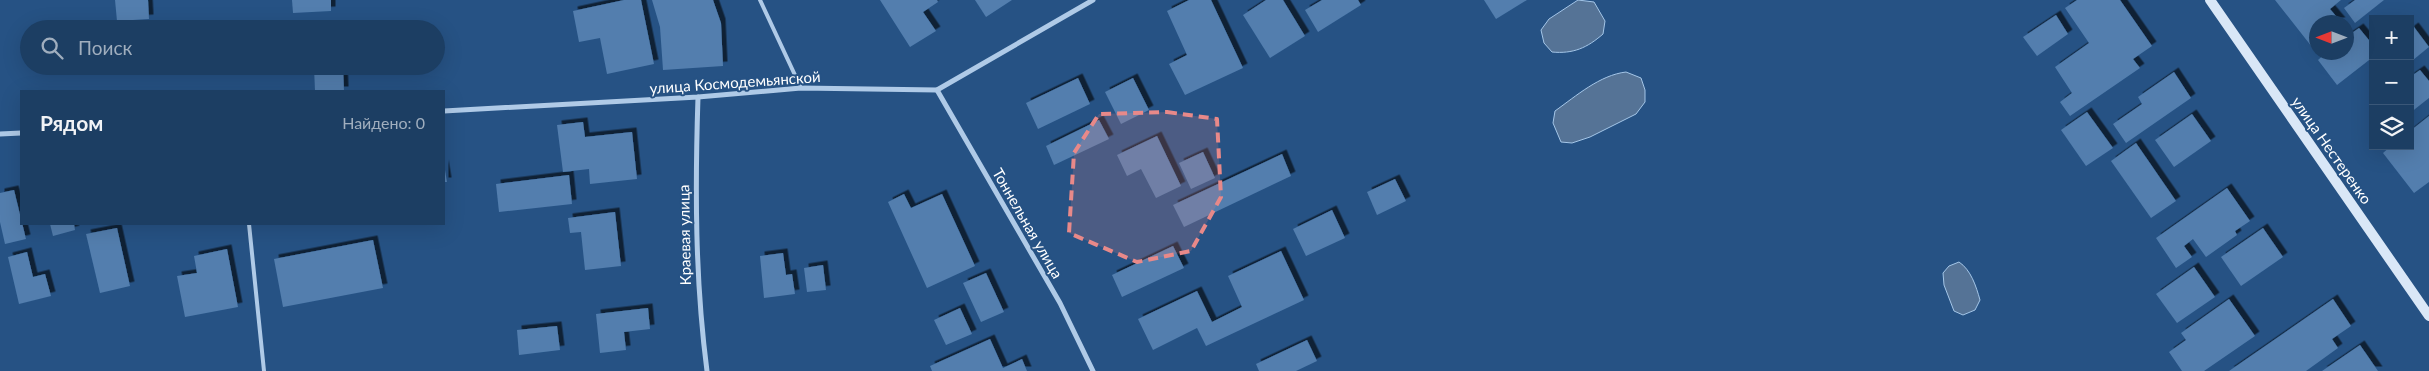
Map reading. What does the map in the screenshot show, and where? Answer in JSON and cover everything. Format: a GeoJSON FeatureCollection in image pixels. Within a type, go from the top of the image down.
{"type":"FeatureCollection","features":[{"type":"Feature","properties":{"kind":"street"},"geometry":{"type":"LineString","coordinates":[[937,90],[1093,0]]}},
{"type":"Feature","properties":{"kind":"street","name":"улица Нестеренко"},"geometry":{"type":"LineString","coordinates":[[2210,0],[2429,316]]}},
{"type":"Feature","properties":{"kind":"street","name":"улица Космодемьянской"},"geometry":{"type":"LineString","coordinates":[[445,111],[698,97],[801,88],[937,90]]}},
{"type":"Feature","properties":{"kind":"street","name":"Тоннельная улица"},"geometry":{"type":"LineString","coordinates":[[937,90],[1060,303],[1093,371]]}},
{"type":"Feature","properties":{"kind":"street","name":"Краевая улица"},"geometry":{"type":"LineString","coordinates":[[698,97],[695,201],[697,278],[707,371]]}},
{"type":"Feature","properties":{"kind":"street"},"geometry":{"type":"LineString","coordinates":[[0,134],[20,133]]}},
{"type":"Feature","properties":{"kind":"lane"},"geometry":{"type":"LineString","coordinates":[[760,0],[801,88]]}},
{"type":"Feature","properties":{"kind":"lane"},"geometry":{"type":"LineString","coordinates":[[250,225],[264,371]]}},
{"type":"Feature","properties":{"kind":"highlighted area"},"geometry":{"type":"Polygon","coordinates":[[[1167,112],[1217,119],[1221,197],[1191,251],[1137,262],[1069,233],[1074,153],[1099,114],[1167,112]]]}},
{"type":"Feature","properties":{"kind":"water"},"geometry":{"type":"Polygon","coordinates":[[[1578,0],[1594,2],[1605,21],[1603,34],[1579,49],[1567,52],[1552,52],[1544,43],[1541,30],[1549,19],[1578,0]]]}},
{"type":"Feature","properties":{"kind":"water"},"geometry":{"type":"Polygon","coordinates":[[[1626,72],[1641,78],[1645,90],[1645,102],[1636,114],[1590,137],[1572,143],[1561,142],[1553,123],[1555,111],[1607,77],[1626,72]]]}},
{"type":"Feature","properties":{"kind":"water"},"geometry":{"type":"Polygon","coordinates":[[[1959,262],[1970,274],[1980,300],[1975,310],[1963,315],[1954,311],[1944,285],[1943,273],[1949,266],[1959,262]]]}},
{"type":"Feature","properties":{"kind":"building"},"geometry":{"type":"Polygon","coordinates":[[[115,0],[148,0],[149,19],[117,20],[115,0]]]}},
{"type":"Feature","properties":{"kind":"building"},"geometry":{"type":"Polygon","coordinates":[[[292,0],[331,0],[331,11],[293,13],[292,0]]]}},
{"type":"Feature","properties":{"kind":"building"},"geometry":{"type":"Polygon","coordinates":[[[624,0],[641,0],[654,64],[607,74],[600,38],[579,42],[573,11],[624,0]]]}},
{"type":"Feature","properties":{"kind":"building"},"geometry":{"type":"Polygon","coordinates":[[[652,0],[713,0],[721,23],[723,66],[663,70],[660,27],[652,0]]]}},
{"type":"Feature","properties":{"kind":"building"},"geometry":{"type":"Polygon","coordinates":[[[880,0],[937,0],[938,2],[923,12],[936,31],[910,47],[880,0]]]}},
{"type":"Feature","properties":{"kind":"building"},"geometry":{"type":"Polygon","coordinates":[[[975,0],[1012,0],[986,17],[975,0]]]}},
{"type":"Feature","properties":{"kind":"building"},"geometry":{"type":"Polygon","coordinates":[[[1189,0],[1211,0],[1243,68],[1185,95],[1169,64],[1187,55],[1167,11],[1189,0]]]}},
{"type":"Feature","properties":{"kind":"building"},"geometry":{"type":"Polygon","coordinates":[[[1266,0],[1283,0],[1305,36],[1270,58],[1243,15],[1266,0]]]}},
{"type":"Feature","properties":{"kind":"building"},"geometry":{"type":"Polygon","coordinates":[[[1322,0],[1358,0],[1361,5],[1318,32],[1305,10],[1322,0]]]}},
{"type":"Feature","properties":{"kind":"building"},"geometry":{"type":"Polygon","coordinates":[[[1484,0],[1527,0],[1496,19],[1484,0]]]}},
{"type":"Feature","properties":{"kind":"building"},"geometry":{"type":"Polygon","coordinates":[[[2077,0],[2120,0],[2152,46],[2133,59],[2140,68],[2070,116],[2060,102],[2072,93],[2055,67],[2089,43],[2065,8],[2077,0]]]}},
{"type":"Feature","properties":{"kind":"building"},"geometry":{"type":"Polygon","coordinates":[[[2275,0],[2341,0],[2330,9],[2335,15],[2309,15],[2309,43],[2275,0]]]}},
{"type":"Feature","properties":{"kind":"building"},"geometry":{"type":"Polygon","coordinates":[[[2355,0],[2384,0],[2355,23],[2354,15],[2349,15],[2344,8],[2355,0]]]}},
{"type":"Feature","properties":{"kind":"building"},"geometry":{"type":"Polygon","coordinates":[[[2056,15],[2068,34],[2037,56],[2023,37],[2056,15]]]}},
{"type":"Feature","properties":{"kind":"building"},"geometry":{"type":"Polygon","coordinates":[[[2414,27],[2429,47],[2414,59],[2414,27]]]}},
{"type":"Feature","properties":{"kind":"building"},"geometry":{"type":"Polygon","coordinates":[[[2359,28],[2369,40],[2369,60],[2337,85],[2318,60],[2354,60],[2354,31],[2359,28]]]}},
{"type":"Feature","properties":{"kind":"building"},"geometry":{"type":"Polygon","coordinates":[[[2420,70],[2429,81],[2429,98],[2414,110],[2414,105],[2414,74],[2420,70]]]}},
{"type":"Feature","properties":{"kind":"building"},"geometry":{"type":"Polygon","coordinates":[[[2174,72],[2191,98],[2126,143],[2113,124],[2142,104],[2138,97],[2174,72]]]}},
{"type":"Feature","properties":{"kind":"building"},"geometry":{"type":"Polygon","coordinates":[[[314,75],[343,75],[344,90],[315,90],[314,75]]]}},
{"type":"Feature","properties":{"kind":"building"},"geometry":{"type":"Polygon","coordinates":[[[1078,78],[1090,104],[1038,129],[1026,103],[1078,78]]]}},
{"type":"Feature","properties":{"kind":"building"},"geometry":{"type":"Polygon","coordinates":[[[1133,78],[1149,110],[1121,124],[1105,92],[1133,78]]]}},
{"type":"Feature","properties":{"kind":"building"},"geometry":{"type":"Polygon","coordinates":[[[2087,112],[2113,148],[2086,166],[2061,130],[2087,112]]]}},
{"type":"Feature","properties":{"kind":"building"},"geometry":{"type":"Polygon","coordinates":[[[2192,114],[2211,141],[2174,167],[2155,140],[2192,114]]]}},
{"type":"Feature","properties":{"kind":"building"},"geometry":{"type":"Polygon","coordinates":[[[2429,116],[2429,182],[2414,193],[2383,153],[2386,150],[2414,150],[2414,128],[2429,116]]]}},
{"type":"Feature","properties":{"kind":"building"},"geometry":{"type":"Polygon","coordinates":[[[1099,120],[1109,139],[1054,165],[1046,146],[1099,120]]]}},
{"type":"Feature","properties":{"kind":"building"},"geometry":{"type":"Polygon","coordinates":[[[583,122],[585,137],[632,132],[637,179],[590,184],[589,169],[563,172],[557,125],[583,122]]]}},
{"type":"Feature","properties":{"kind":"building"},"geometry":{"type":"Polygon","coordinates":[[[1157,136],[1181,186],[1156,198],[1141,169],[1127,176],[1117,155],[1157,136]]]}},
{"type":"Feature","properties":{"kind":"building"},"geometry":{"type":"Polygon","coordinates":[[[2136,143],[2176,201],[2151,218],[2111,161],[2136,143]]]}},
{"type":"Feature","properties":{"kind":"building"},"geometry":{"type":"Polygon","coordinates":[[[1203,152],[1215,178],[1191,189],[1179,163],[1203,152]]]}},
{"type":"Feature","properties":{"kind":"building"},"geometry":{"type":"Polygon","coordinates":[[[1282,154],[1291,176],[1184,227],[1173,205],[1282,154]]]}},
{"type":"Feature","properties":{"kind":"building"},"geometry":{"type":"Polygon","coordinates":[[[569,175],[572,204],[499,212],[496,184],[569,175]]]}},
{"type":"Feature","properties":{"kind":"building"},"geometry":{"type":"Polygon","coordinates":[[[1395,179],[1406,201],[1377,215],[1367,192],[1395,179]]]}},
{"type":"Feature","properties":{"kind":"building"},"geometry":{"type":"Polygon","coordinates":[[[2227,188],[2250,221],[2235,231],[2237,235],[2206,257],[2193,239],[2184,246],[2192,257],[2176,268],[2156,238],[2227,188]]]}},
{"type":"Feature","properties":{"kind":"building"},"geometry":{"type":"Polygon","coordinates":[[[14,190],[20,214],[20,225],[23,225],[26,239],[5,244],[0,222],[0,193],[14,190]]]}},
{"type":"Feature","properties":{"kind":"building"},"geometry":{"type":"Polygon","coordinates":[[[904,194],[911,208],[942,194],[975,266],[927,288],[888,202],[904,194]]]}},
{"type":"Feature","properties":{"kind":"building"},"geometry":{"type":"Polygon","coordinates":[[[1332,210],[1345,238],[1306,256],[1293,229],[1332,210]]]}},
{"type":"Feature","properties":{"kind":"building"},"geometry":{"type":"Polygon","coordinates":[[[615,212],[621,266],[585,270],[581,232],[570,233],[568,218],[615,212]]]}},
{"type":"Feature","properties":{"kind":"building"},"geometry":{"type":"Polygon","coordinates":[[[50,225],[74,225],[75,230],[53,236],[50,225]]]}},
{"type":"Feature","properties":{"kind":"building"},"geometry":{"type":"Polygon","coordinates":[[[117,228],[130,286],[100,293],[86,234],[117,228]]]}},
{"type":"Feature","properties":{"kind":"building"},"geometry":{"type":"Polygon","coordinates":[[[2263,228],[2283,257],[2241,286],[2221,257],[2263,228]]]}},
{"type":"Feature","properties":{"kind":"building"},"geometry":{"type":"Polygon","coordinates":[[[373,240],[383,288],[283,307],[274,259],[373,240]]]}},
{"type":"Feature","properties":{"kind":"building"},"geometry":{"type":"Polygon","coordinates":[[[1173,246],[1184,268],[1122,297],[1112,275],[1173,246]]]}},
{"type":"Feature","properties":{"kind":"building"},"geometry":{"type":"Polygon","coordinates":[[[227,249],[238,307],[185,317],[177,276],[197,273],[194,256],[227,249]]]}},
{"type":"Feature","properties":{"kind":"building"},"geometry":{"type":"Polygon","coordinates":[[[1281,251],[1304,300],[1206,346],[1197,328],[1153,350],[1138,319],[1197,291],[1212,322],[1242,307],[1228,276],[1281,251]]]}},
{"type":"Feature","properties":{"kind":"building"},"geometry":{"type":"Polygon","coordinates":[[[27,252],[33,277],[45,274],[51,296],[19,304],[8,257],[27,252]]]}},
{"type":"Feature","properties":{"kind":"building"},"geometry":{"type":"Polygon","coordinates":[[[783,253],[786,275],[792,274],[795,294],[764,298],[760,256],[783,253]]]}},
{"type":"Feature","properties":{"kind":"building"},"geometry":{"type":"Polygon","coordinates":[[[823,265],[826,290],[807,292],[804,268],[823,265]]]}},
{"type":"Feature","properties":{"kind":"building"},"geometry":{"type":"Polygon","coordinates":[[[2194,267],[2215,297],[2177,323],[2156,294],[2194,267]]]}},
{"type":"Feature","properties":{"kind":"building"},"geometry":{"type":"Polygon","coordinates":[[[986,273],[1004,312],[981,322],[963,283],[986,273]]]}},
{"type":"Feature","properties":{"kind":"building"},"geometry":{"type":"Polygon","coordinates":[[[2229,299],[2255,336],[2204,371],[2182,371],[2169,352],[2186,340],[2181,333],[2229,299]]]}},
{"type":"Feature","properties":{"kind":"building"},"geometry":{"type":"Polygon","coordinates":[[[2333,299],[2351,326],[2332,339],[2338,348],[2306,371],[2229,371],[2333,299]]]}},
{"type":"Feature","properties":{"kind":"building"},"geometry":{"type":"Polygon","coordinates":[[[648,308],[650,329],[624,332],[626,350],[600,353],[596,314],[648,308]]]}},
{"type":"Feature","properties":{"kind":"building"},"geometry":{"type":"Polygon","coordinates":[[[960,308],[972,334],[946,345],[934,320],[960,308]]]}},
{"type":"Feature","properties":{"kind":"building"},"geometry":{"type":"Polygon","coordinates":[[[557,326],[560,350],[519,355],[517,330],[557,326]]]}},
{"type":"Feature","properties":{"kind":"building"},"geometry":{"type":"Polygon","coordinates":[[[990,339],[1003,368],[1022,359],[1027,371],[932,371],[930,366],[990,339]]]}},
{"type":"Feature","properties":{"kind":"building"},"geometry":{"type":"Polygon","coordinates":[[[1307,340],[1317,361],[1296,371],[1259,371],[1256,364],[1307,340]]]}},
{"type":"Feature","properties":{"kind":"building"},"geometry":{"type":"Polygon","coordinates":[[[2360,345],[2378,371],[2322,371],[2360,345]]]}}]}
